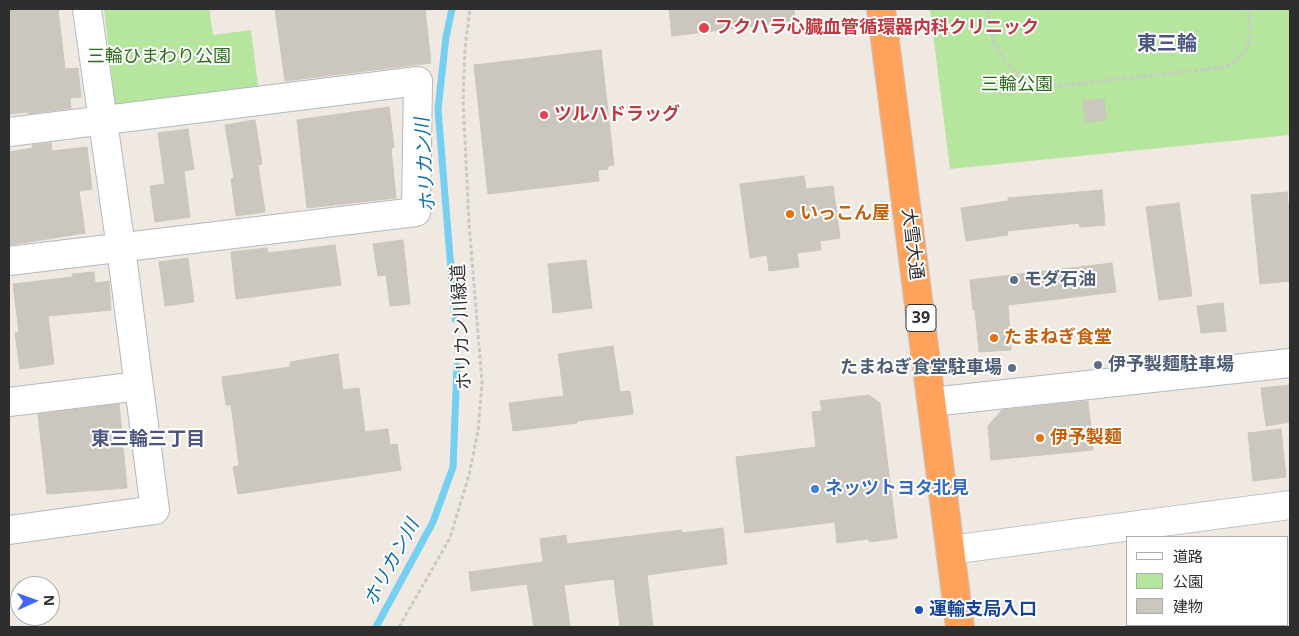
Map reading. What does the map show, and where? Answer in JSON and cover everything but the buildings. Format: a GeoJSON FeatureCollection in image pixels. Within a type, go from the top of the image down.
{"type":"FeatureCollection","features":[{"type":"Feature","properties":{"kind":"highway","name":"大雪大通"},"geometry":{"type":"LineString","coordinates":[[882,9],[960,627]]}},
{"type":"Feature","properties":{"kind":"street"},"geometry":{"type":"LineString","coordinates":[[9,530],[155,510],[121,248],[87,9]]}},
{"type":"Feature","properties":{"kind":"street"},"geometry":{"type":"LineString","coordinates":[[9,132],[418,81],[416,212],[9,261]]}},
{"type":"Feature","properties":{"kind":"street"},"geometry":{"type":"LineString","coordinates":[[932,402],[1290,363]]}},
{"type":"Feature","properties":{"kind":"street"},"geometry":{"type":"LineString","coordinates":[[9,402],[139,386]]}},
{"type":"Feature","properties":{"kind":"street"},"geometry":{"type":"LineString","coordinates":[[950,550],[1290,505]]}},
{"type":"Feature","properties":{"kind":"path","name":"ホリカン川緑道"},"geometry":{"type":"LineString","coordinates":[[399,627],[450,538],[469,475],[478,431],[482,382],[470,233],[463,100],[464,48],[470,9]]}},
{"type":"Feature","properties":{"kind":"path"},"geometry":{"type":"LineString","coordinates":[[987,9],[993,41],[1006,62],[1020,75],[1040,85],[1058,86],[1224,67],[1237,61],[1248,45],[1250,28],[1248,9]]}},
{"type":"Feature","properties":{"kind":"green space","name":"三輪ひまわり公園"},"geometry":{"type":"Polygon","coordinates":[[[104,9],[209,9],[213,35],[251,30],[259,93],[116,111],[104,9]]]}},
{"type":"Feature","properties":{"kind":"green space","name":"三輪公園"},"geometry":{"type":"Polygon","coordinates":[[[930,9],[1290,9],[1290,135],[950,169],[930,9]]]}},
{"type":"Feature","properties":{"kind":"waterway","name":"ホリカン川"},"geometry":{"type":"LineString","coordinates":[[452,9],[446,37],[438,109],[455,319]]}},
{"type":"Feature","properties":{"kind":"waterway","name":"ホリカン川"},"geometry":{"type":"LineString","coordinates":[[376,627],[433,522],[453,467],[457,366]]}},
{"type":"Feature","properties":{"kind":"place","name":"フクハラ心臓血管循環器内科クリニック"},"geometry":{"type":"Point","coordinates":[704,28]}},
{"type":"Feature","properties":{"kind":"place","name":"ツルハドラッグ"},"geometry":{"type":"Point","coordinates":[544,115]}},
{"type":"Feature","properties":{"kind":"place","name":"いっこん屋"},"geometry":{"type":"Point","coordinates":[790,214]}},
{"type":"Feature","properties":{"kind":"place","name":"モダ石油"},"geometry":{"type":"Point","coordinates":[1014,280]}},
{"type":"Feature","properties":{"kind":"place","name":"たまねぎ食堂"},"geometry":{"type":"Point","coordinates":[994,338]}},
{"type":"Feature","properties":{"kind":"place","name":"伊予製麺駐車場"},"geometry":{"type":"Point","coordinates":[1098,365]}},
{"type":"Feature","properties":{"kind":"place","name":"たまねぎ食堂駐車場"},"geometry":{"type":"Point","coordinates":[1012,368]}},
{"type":"Feature","properties":{"kind":"place","name":"伊予製麺"},"geometry":{"type":"Point","coordinates":[1040,438]}},
{"type":"Feature","properties":{"kind":"place","name":"ネッツトヨタ北見"},"geometry":{"type":"Point","coordinates":[815,489]}},
{"type":"Feature","properties":{"kind":"place","name":"運輸支局入口"},"geometry":{"type":"Point","coordinates":[919,610]}},
{"type":"Feature","properties":{"kind":"district","name":"東三輪"},"geometry":{"type":"Point","coordinates":[1167,44]}},
{"type":"Feature","properties":{"kind":"district","name":"東三輪三丁目"},"geometry":{"type":"Point","coordinates":[148,440]}}]}
